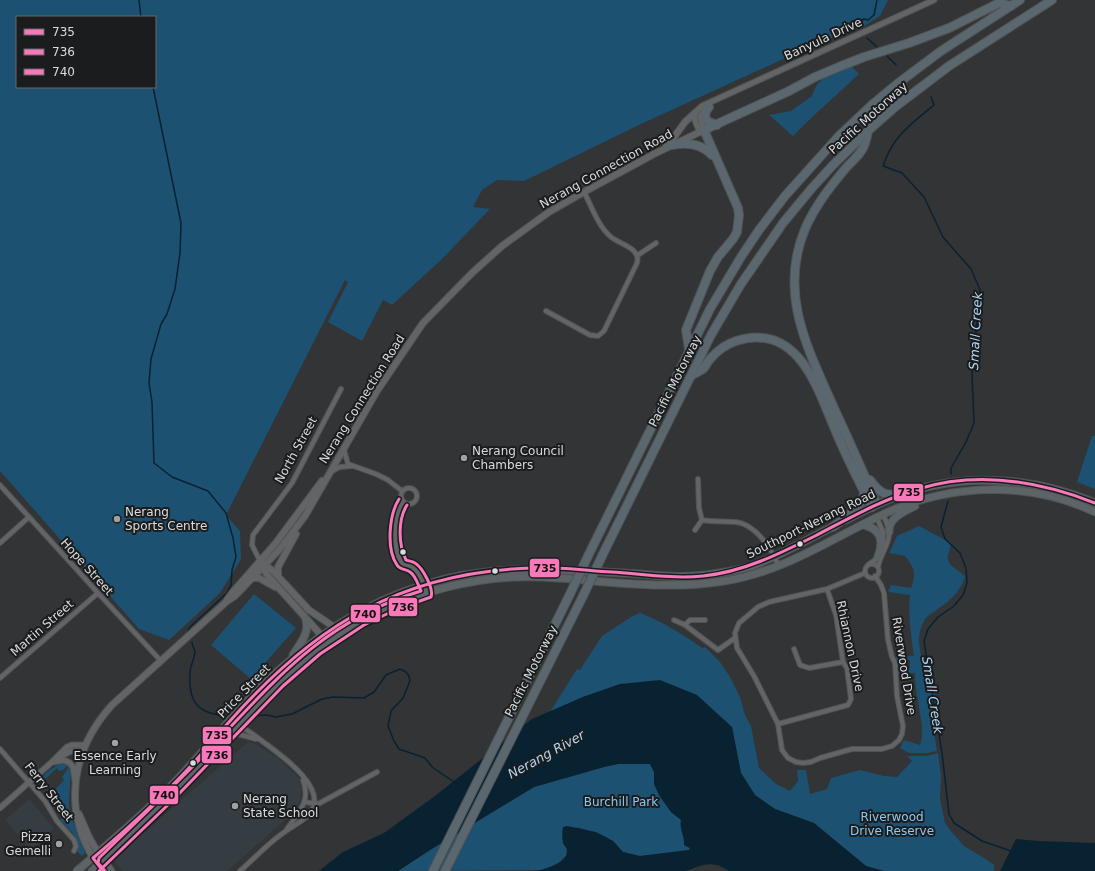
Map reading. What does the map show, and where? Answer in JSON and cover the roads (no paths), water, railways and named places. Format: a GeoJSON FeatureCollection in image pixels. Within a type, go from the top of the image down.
{"type":"FeatureCollection","features":[{"type":"Feature","properties":{"kind":"highway","name":"Pacific Motorway"},"geometry":{"type":"LineString","coordinates":[[433,871],[570,594],[689,348],[723,285],[759,230],[785,196],[826,150],[874,103],[941,51],[1020,0]]}},
{"type":"Feature","properties":{"kind":"highway","name":"Pacific Motorway"},"geometry":{"type":"LineString","coordinates":[[445,871],[583,596],[690,376],[726,310],[756,260],[773,236],[812,188],[869,130],[908,96],[949,66],[1052,0]]}},
{"type":"Feature","properties":{"kind":"highway"},"geometry":{"type":"LineString","coordinates":[[702,131],[800,86],[815,77],[864,57],[909,43],[949,28],[999,4],[1011,6]]}},
{"type":"Feature","properties":{"kind":"highway"},"geometry":{"type":"LineString","coordinates":[[709,107],[706,111],[706,118],[709,122],[717,124]]}},
{"type":"Feature","properties":{"kind":"highway"},"geometry":{"type":"LineString","coordinates":[[869,130],[863,149],[830,187],[811,216],[799,246],[794,281],[797,315],[806,345],[862,470],[874,506]]}},
{"type":"Feature","properties":{"kind":"highway"},"geometry":{"type":"LineString","coordinates":[[689,348],[686,330],[706,280],[718,257],[733,239],[739,215],[738,208],[702,131]]}},
{"type":"Feature","properties":{"kind":"highway"},"geometry":{"type":"LineString","coordinates":[[702,131],[712,155],[718,164]]}},
{"type":"Feature","properties":{"kind":"highway"},"geometry":{"type":"LineString","coordinates":[[672,145],[684,143],[694,144],[704,148],[712,155]]}},
{"type":"Feature","properties":{"kind":"highway"},"geometry":{"type":"LineString","coordinates":[[690,376],[703,368],[718,351],[727,345],[738,341],[753,338],[768,339],[790,349],[803,361],[812,376],[863,490],[874,506]]}},
{"type":"Feature","properties":{"kind":"highway"},"geometry":{"type":"LineString","coordinates":[[862,470],[874,486],[882,493],[890,495],[904,494]]}},
{"type":"Feature","properties":{"kind":"highway"},"geometry":{"type":"LineString","coordinates":[[833,526],[859,504],[863,497],[863,490]]}},
{"type":"Feature","properties":{"kind":"main road"},"geometry":{"type":"LineString","coordinates":[[661,150],[672,140],[685,122],[696,112]]}},
{"type":"Feature","properties":{"kind":"main road","name":"Nerang Connection Road"},"geometry":{"type":"LineString","coordinates":[[161,661],[226,602],[235,596],[253,578],[263,565],[275,544],[329,473],[378,391],[423,323],[472,273],[502,246],[550,212],[661,150],[702,131]]}},
{"type":"Feature","properties":{"kind":"main road","name":"Nerang Connection Road"},"geometry":{"type":"LineString","coordinates":[[226,602],[232,593],[284,545],[321,491],[329,473]]}},
{"type":"Feature","properties":{"kind":"main road","name":"Southport-Nerang Road"},"geometry":{"type":"LineString","coordinates":[[290,661],[321,635],[380,602],[424,585],[469,574],[552,568],[679,576],[703,576],[748,567],[774,556],[874,506],[904,494],[930,486],[961,481],[996,480],[1046,486],[1095,503]]}},
{"type":"Feature","properties":{"kind":"main road","name":"Southport-Nerang Road"},"geometry":{"type":"LineString","coordinates":[[304,660],[339,634],[389,606],[427,594],[475,582],[506,578],[539,577],[647,584],[692,585],[734,580],[799,558],[880,516],[913,503],[973,490],[1016,490],[1042,494],[1095,512]]}},
{"type":"Feature","properties":{"kind":"main road"},"geometry":{"type":"LineString","coordinates":[[889,532],[890,524],[899,515],[932,498]]}},
{"type":"Feature","properties":{"kind":"main road"},"geometry":{"type":"LineString","coordinates":[[874,506],[880,516]]}},
{"type":"Feature","properties":{"kind":"main road"},"geometry":{"type":"LineString","coordinates":[[278,576],[278,568],[305,516]]}},
{"type":"Feature","properties":{"kind":"main road"},"geometry":{"type":"LineString","coordinates":[[864,525],[872,527],[879,535],[880,548],[878,557]]}},
{"type":"Feature","properties":{"kind":"main road","name":"North Street"},"geometry":{"type":"LineString","coordinates":[[263,565],[278,576],[300,602],[309,610],[334,627]]}},
{"type":"Feature","properties":{"kind":"main road","name":"North Street"},"geometry":{"type":"LineString","coordinates":[[263,565],[268,576],[321,635]]}},
{"type":"Feature","properties":{"kind":"main road"},"geometry":{"type":"LineString","coordinates":[[253,578],[263,580],[282,591]]}},
{"type":"Feature","properties":{"kind":"main road"},"geometry":{"type":"LineString","coordinates":[[290,661],[308,629],[306,620]]}},
{"type":"Feature","properties":{"kind":"main road"},"geometry":{"type":"LineString","coordinates":[[321,635],[329,636],[339,634]]}},
{"type":"Feature","properties":{"kind":"main road","name":"Price Street"},"geometry":{"type":"LineString","coordinates":[[92,871],[101,866],[239,726],[269,693],[304,660]]}},
{"type":"Feature","properties":{"kind":"main road","name":"Ferry Street"},"geometry":{"type":"LineString","coordinates":[[111,871],[101,866],[80,830],[76,805],[76,786],[84,748],[95,726],[109,708],[161,661]]}},
{"type":"Feature","properties":{"kind":"main road","name":"Price Street"},"geometry":{"type":"LineString","coordinates":[[77,871],[167,790],[259,689],[290,661]]}},
{"type":"Feature","properties":{"kind":"main road"},"geometry":{"type":"LineString","coordinates":[[212,741],[231,726],[239,726]]}},
{"type":"Feature","properties":{"kind":"street","name":"Banyula Drive"},"geometry":{"type":"LineString","coordinates":[[696,112],[702,106],[934,0]]}},
{"type":"Feature","properties":{"kind":"street","name":"Banyula Drive"},"geometry":{"type":"LineString","coordinates":[[702,131],[700,117],[703,112],[721,98]]}},
{"type":"Feature","properties":{"kind":"street"},"geometry":{"type":"LineString","coordinates":[[696,112],[694,119],[702,131]]}},
{"type":"Feature","properties":{"kind":"street"},"geometry":{"type":"LineString","coordinates":[[546,311],[590,335],[598,336],[604,331],[639,258],[636,252],[617,241],[605,231],[584,192]]}},
{"type":"Feature","properties":{"kind":"street"},"geometry":{"type":"LineString","coordinates":[[638,255],[656,243]]}},
{"type":"Feature","properties":{"kind":"street","name":"North Street"},"geometry":{"type":"LineString","coordinates":[[263,565],[252,545],[253,535],[292,482],[341,389]]}},
{"type":"Feature","properties":{"kind":"street"},"geometry":{"type":"LineString","coordinates":[[344,450],[346,462],[352,466],[376,474],[388,480],[402,491]]}},
{"type":"Feature","properties":{"kind":"street"},"geometry":{"type":"LineString","coordinates":[[329,473],[340,467],[352,466]]}},
{"type":"Feature","properties":{"kind":"street"},"geometry":{"type":"LineString","coordinates":[[695,530],[702,520],[699,508],[698,479]]}},
{"type":"Feature","properties":{"kind":"street","name":"Hope Street"},"geometry":{"type":"LineString","coordinates":[[0,485],[161,661]]}},
{"type":"Feature","properties":{"kind":"street"},"geometry":{"type":"LineString","coordinates":[[402,491],[407,488],[413,489],[416,492],[417,497],[412,503],[407,504],[403,502]]}},
{"type":"Feature","properties":{"kind":"street"},"geometry":{"type":"LineString","coordinates":[[402,491],[401,494],[403,502],[397,513],[396,539],[398,554],[400,561],[404,565],[411,567],[418,573],[427,594]]}},
{"type":"Feature","properties":{"kind":"street"},"geometry":{"type":"LineString","coordinates":[[880,516],[888,525],[889,532],[887,544],[879,560],[878,572],[875,576],[870,577],[866,573],[865,568],[878,557],[884,536],[880,516]]}},
{"type":"Feature","properties":{"kind":"street"},"geometry":{"type":"LineString","coordinates":[[0,543],[29,517]]}},
{"type":"Feature","properties":{"kind":"street"},"geometry":{"type":"LineString","coordinates":[[702,520],[736,522],[746,526],[766,542],[779,566]]}},
{"type":"Feature","properties":{"kind":"street"},"geometry":{"type":"LineString","coordinates":[[868,565],[873,564],[878,567]]}},
{"type":"Feature","properties":{"kind":"street"},"geometry":{"type":"LineString","coordinates":[[674,620],[685,625],[718,650],[735,638],[735,633],[739,623],[758,607],[770,602],[827,589],[866,573]]}},
{"type":"Feature","properties":{"kind":"street","name":"Riverwood Drive"},"geometry":{"type":"LineString","coordinates":[[735,638],[737,648],[754,676],[778,724],[782,750],[788,758],[802,764],[852,749],[882,749],[892,746],[902,734],[903,726],[897,696],[895,663],[888,640],[883,591],[875,576]]}},
{"type":"Feature","properties":{"kind":"street","name":"Rhiannon Drive"},"geometry":{"type":"LineString","coordinates":[[778,724],[848,705],[851,699],[847,668],[843,662],[836,615],[827,589]]}},
{"type":"Feature","properties":{"kind":"street","name":"Martin Street"},"geometry":{"type":"LineString","coordinates":[[0,678],[98,593]]}},
{"type":"Feature","properties":{"kind":"street"},"geometry":{"type":"LineString","coordinates":[[685,625],[690,620],[705,620]]}},
{"type":"Feature","properties":{"kind":"street"},"geometry":{"type":"LineString","coordinates":[[794,649],[800,665],[809,668],[843,662]]}},
{"type":"Feature","properties":{"kind":"street"},"geometry":{"type":"LineString","coordinates":[[239,726],[280,753],[298,771],[311,788],[314,799],[311,812],[301,821],[285,831],[240,871]]}},
{"type":"Feature","properties":{"kind":"street"},"geometry":{"type":"LineString","coordinates":[[228,737],[238,734],[264,742]]}},
{"type":"Feature","properties":{"kind":"street"},"geometry":{"type":"LineString","coordinates":[[0,808],[69,746],[84,748]]}},
{"type":"Feature","properties":{"kind":"street","name":"Ferry Street"},"geometry":{"type":"LineString","coordinates":[[0,749],[49,806],[57,821],[74,840],[76,846],[74,851]]}},
{"type":"Feature","properties":{"kind":"street"},"geometry":{"type":"LineString","coordinates":[[52,762],[66,760],[70,763],[73,767],[76,786]]}},
{"type":"Feature","properties":{"kind":"street"},"geometry":{"type":"LineString","coordinates":[[285,831],[305,802],[306,786],[298,771]]}},
{"type":"Feature","properties":{"kind":"street"},"geometry":{"type":"LineString","coordinates":[[305,802],[314,804],[323,802],[377,772]]}},
{"type":"Feature","properties":{"kind":"water","name":"Nerang River"},"geometry":{"type":"Polygon","coordinates":[[[660,680],[697,695],[732,727],[741,773],[755,795],[775,809],[814,823],[866,866],[884,871],[729,871],[718,865],[708,864],[686,871],[534,871],[554,865],[564,859],[567,848],[563,843],[562,830],[563,827],[567,826],[596,832],[613,841],[623,852],[640,856],[689,850],[690,848],[684,845],[681,820],[671,812],[659,795],[654,784],[654,772],[650,764],[618,764],[534,787],[398,871],[319,871],[343,852],[384,833],[435,796],[532,719],[583,697],[620,684],[660,680]]]}},
{"type":"Feature","properties":{"kind":"water"},"geometry":{"type":"Polygon","coordinates":[[[1016,839],[1095,843],[1095,871],[1000,871],[1016,839]]]}},
{"type":"Feature","properties":{"kind":"waterway"},"geometry":{"type":"LineString","coordinates":[[139,0],[141,16]]}},
{"type":"Feature","properties":{"kind":"waterway","name":"Small Creek"},"geometry":{"type":"LineString","coordinates":[[856,27],[853,25],[864,19],[868,20],[874,15],[877,0]]}},
{"type":"Feature","properties":{"kind":"waterway","name":"Small Creek"},"geometry":{"type":"LineString","coordinates":[[867,38],[877,47]]}},
{"type":"Feature","properties":{"kind":"waterway","name":"Small Creek"},"geometry":{"type":"LineString","coordinates":[[887,56],[896,65]]}},
{"type":"Feature","properties":{"kind":"waterway"},"geometry":{"type":"LineString","coordinates":[[153,88],[181,223],[180,253],[175,289],[167,314],[161,324],[151,359],[149,383],[152,402],[154,463],[172,477],[208,491],[226,513],[233,538],[236,557],[232,570],[231,585],[227,593],[190,627],[188,631]]}},
{"type":"Feature","properties":{"kind":"waterway","name":"Small Creek"},"geometry":{"type":"LineString","coordinates":[[931,97],[934,105],[910,125],[897,139],[892,146],[883,166],[902,173],[924,197],[943,237],[971,269],[980,290],[972,374],[974,423],[966,442],[951,468],[951,474]]}},
{"type":"Feature","properties":{"kind":"waterway","name":"Small Creek"},"geometry":{"type":"LineString","coordinates":[[948,501],[941,527],[945,539],[960,553],[966,568],[967,583],[963,595],[954,606],[938,617],[928,629],[924,641],[942,753],[949,814],[954,823],[982,841],[1011,851]]}},
{"type":"Feature","properties":{"kind":"waterway"},"geometry":{"type":"LineString","coordinates":[[192,642],[195,651],[190,670],[190,683],[193,699],[197,705],[209,713],[228,716]]}},
{"type":"Feature","properties":{"kind":"waterway"},"geometry":{"type":"LineString","coordinates":[[255,716],[266,715],[276,717],[292,714],[322,699],[333,697],[364,698],[374,692],[386,675],[400,669],[406,672],[410,681],[403,698],[391,711],[388,726],[394,741],[399,749],[425,758],[432,767],[454,782]]}},
{"type":"Feature","properties":{"kind":"place","name":"Nerang Council Chambers"},"geometry":{"type":"Point","coordinates":[464,458]}},
{"type":"Feature","properties":{"kind":"place","name":"Nerang Sports Centre"},"geometry":{"type":"Point","coordinates":[117,519]}},
{"type":"Feature","properties":{"kind":"place","name":"Essence Early Learning"},"geometry":{"type":"Point","coordinates":[115,743]}},
{"type":"Feature","properties":{"kind":"place","name":"Nerang State School"},"geometry":{"type":"Point","coordinates":[235,806]}},
{"type":"Feature","properties":{"kind":"place","name":"Pizza Gemelli"},"geometry":{"type":"Point","coordinates":[59,844]}},
{"type":"Feature","properties":{"kind":"park label","name":"Burchill Park"},"geometry":{"type":"Point","coordinates":[621,802]}},
{"type":"Feature","properties":{"kind":"park label","name":"Riverwood Drive Reserve"},"geometry":{"type":"Point","coordinates":[892,824]}}]}
